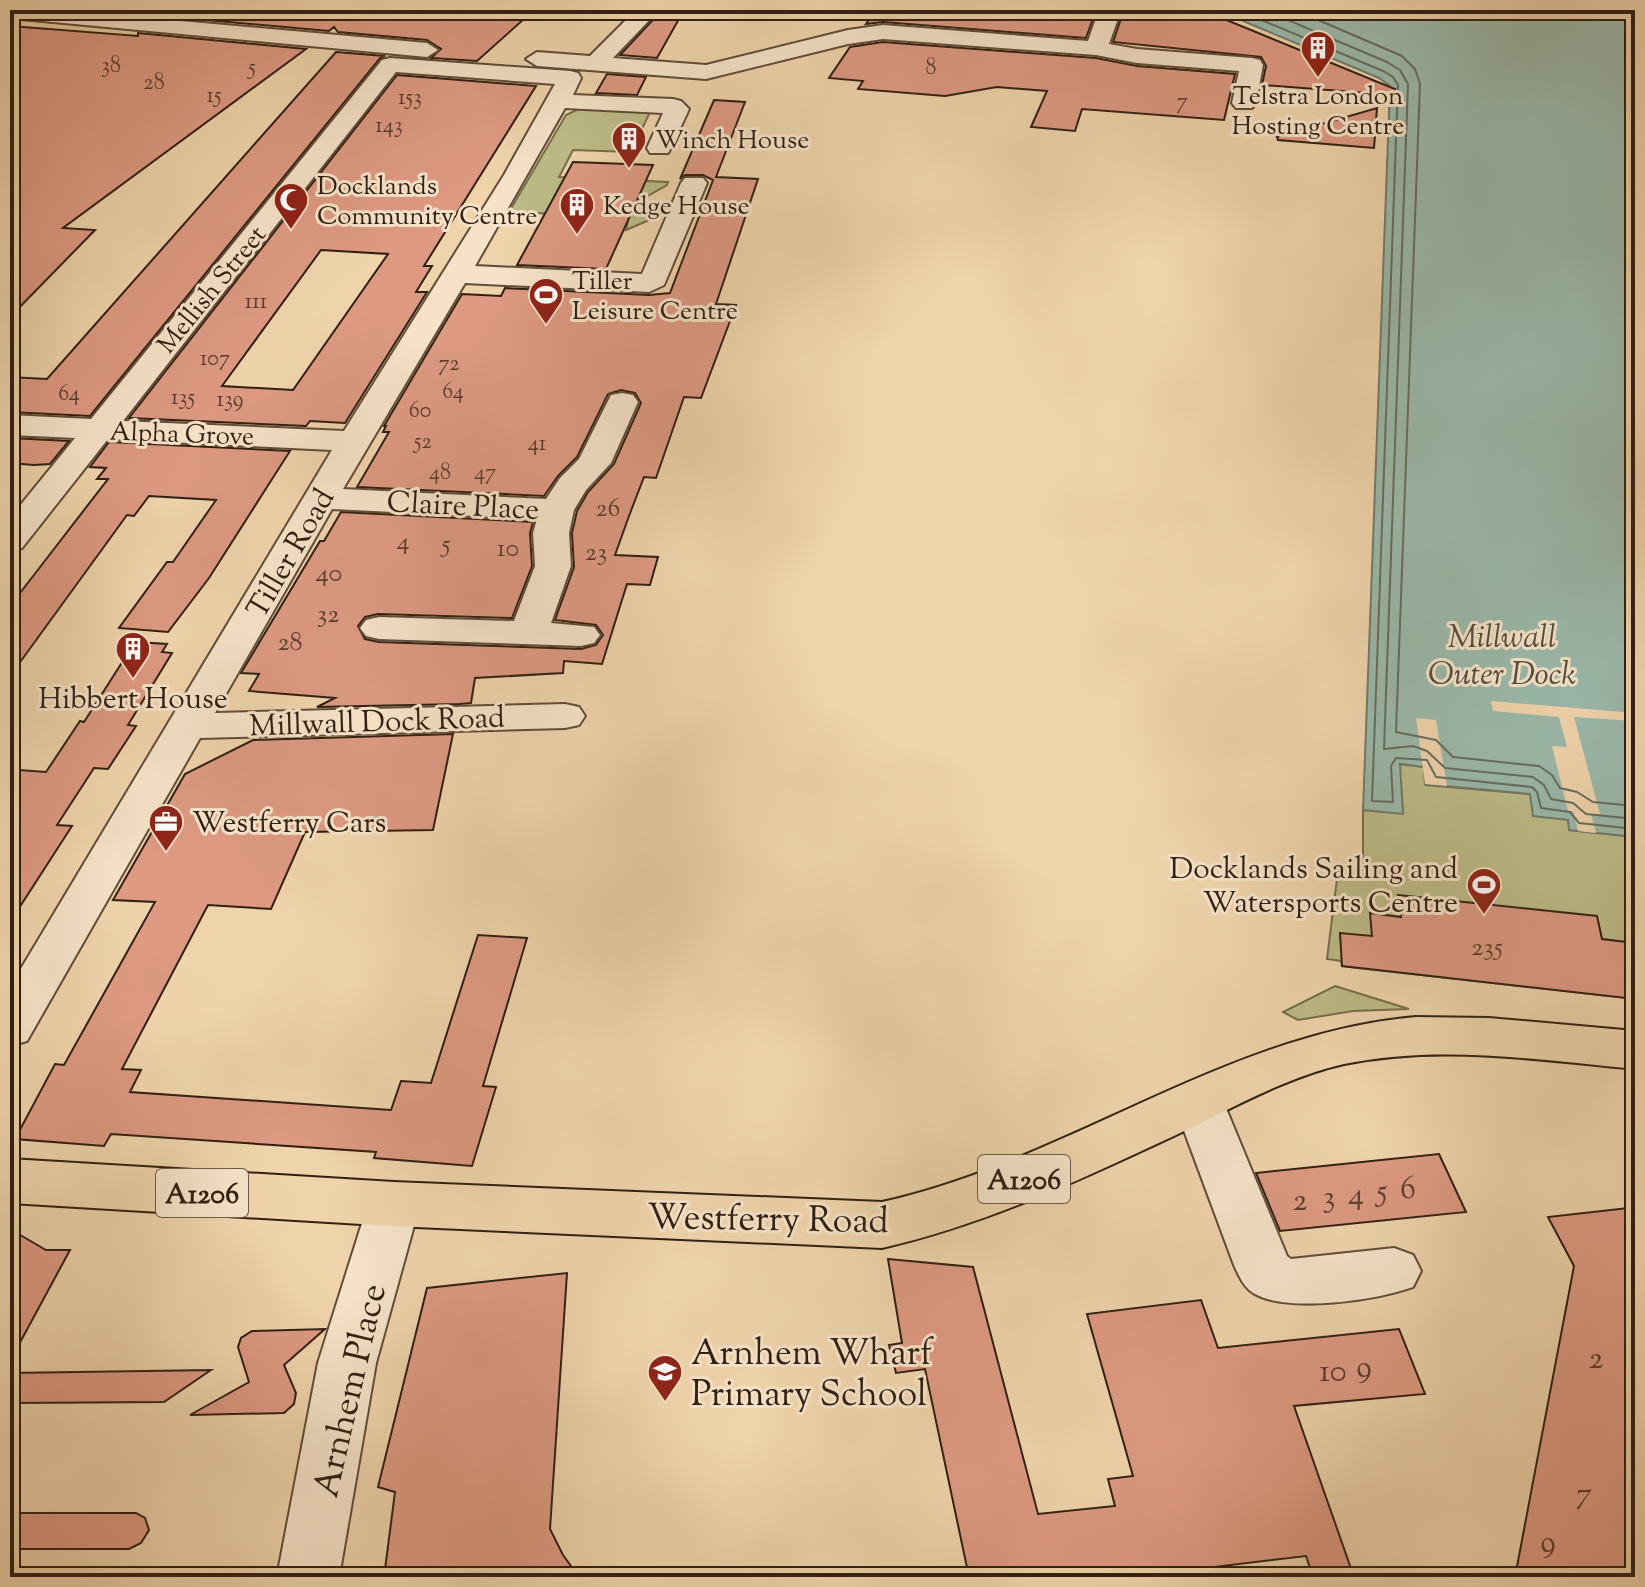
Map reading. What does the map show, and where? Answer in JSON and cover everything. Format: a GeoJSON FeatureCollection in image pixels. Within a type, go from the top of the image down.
{"type":"FeatureCollection","features":[{"type":"Feature","properties":{"kind":"main road","name":"Westferry Road"},"geometry":{"type":"LineString","coordinates":[[10,1181],[394,1204],[882,1225],[930,1217],[996,1192],[1304,1056],[1377,1039],[1452,1037],[1635,1050]]}},
{"type":"Feature","properties":{"kind":"street"},"geometry":{"type":"LineString","coordinates":[[596,63],[648,10]]}},
{"type":"Feature","properties":{"kind":"street"},"geometry":{"type":"LineString","coordinates":[[1096,48],[1110,10]]}},
{"type":"Feature","properties":{"kind":"street"},"geometry":{"type":"LineString","coordinates":[[10,12],[706,72],[883,32],[1096,48],[1137,56],[1252,65],[1244,103]]}},
{"type":"Feature","properties":{"kind":"street"},"geometry":{"type":"LineString","coordinates":[[819,45],[836,22]]}},
{"type":"Feature","properties":{"kind":"street","name":"Mellish Street"},"geometry":{"type":"LineString","coordinates":[[10,541],[390,65],[562,90]]}},
{"type":"Feature","properties":{"kind":"street"},"geometry":{"type":"LineString","coordinates":[[562,90],[673,106],[677,109],[659,148]]}},
{"type":"Feature","properties":{"kind":"street","name":"Tiller Road"},"geometry":{"type":"LineString","coordinates":[[10,1028],[354,441],[517,175],[562,90]]}},
{"type":"Feature","properties":{"kind":"street"},"geometry":{"type":"LineString","coordinates":[[457,274],[649,283],[654,279],[694,183]]}},
{"type":"Feature","properties":{"kind":"street","name":"Claire Place"},"geometry":{"type":"LineString","coordinates":[[528,634],[553,566],[551,533],[557,510],[572,485],[594,463],[622,402]]}},
{"type":"Feature","properties":{"kind":"street","name":"Alpha Grove"},"geometry":{"type":"LineString","coordinates":[[10,425],[354,441]]}},
{"type":"Feature","properties":{"kind":"street","name":"Claire Place"},"geometry":{"type":"LineString","coordinates":[[322,498],[557,510]]}},
{"type":"Feature","properties":{"kind":"street"},"geometry":{"type":"LineString","coordinates":[[379,628],[581,635]]}},
{"type":"Feature","properties":{"kind":"street","name":"Millwall Dock Road"},"geometry":{"type":"LineString","coordinates":[[188,726],[565,716]]}},
{"type":"Feature","properties":{"kind":"street"},"geometry":{"type":"LineString","coordinates":[[1198,1101],[1261,1265],[1268,1275],[1277,1281],[1291,1282],[1394,1271]]}},
{"type":"Feature","properties":{"kind":"street","name":"Arnhem Place"},"geometry":{"type":"LineString","coordinates":[[308,1577],[347,1363],[394,1204]]}},
{"type":"Feature","properties":{"kind":"shaded area"},"geometry":{"type":"Polygon","coordinates":[[[583,107],[651,110],[642,129],[630,128],[626,135],[637,138],[630,152],[573,150],[559,177],[668,182],[630,206],[654,218],[626,230],[629,217],[509,212],[566,115],[583,107]]]}},
{"type":"Feature","properties":{"kind":"shaded area","name":"Docklands Sailing and Watersports Centre"},"geometry":{"type":"Polygon","coordinates":[[[1399,764],[1424,767],[1426,785],[1530,794],[1568,820],[1570,830],[1635,837],[1635,999],[1342,966],[1341,961],[1327,959],[1338,871],[1363,873],[1363,810],[1403,813],[1399,764]]]}},
{"type":"Feature","properties":{"kind":"shaded area"},"geometry":{"type":"Polygon","coordinates":[[[1335,986],[1409,1009],[1353,1011],[1298,1020],[1283,1012],[1335,986]]]}},
{"type":"Feature","properties":{"kind":"water","name":"Millwall Outer Dock"},"geometry":{"type":"Polygon","coordinates":[[[1217,10],[1635,10],[1635,837],[1569,830],[1568,820],[1533,816],[1530,794],[1425,784],[1424,767],[1400,764],[1403,814],[1363,810],[1390,86],[1379,78],[1217,10]]]}},
{"type":"Feature","properties":{"kind":"pier"},"geometry":{"type":"Polygon","coordinates":[[[1491,701],[1635,713],[1635,721],[1574,717],[1600,814],[1591,814],[1596,833],[1578,831],[1573,811],[1568,811],[1552,746],[1567,747],[1559,717],[1493,711],[1491,701]]]}},
{"type":"Feature","properties":{"kind":"pier"},"geometry":{"type":"Polygon","coordinates":[[[1416,718],[1436,720],[1447,786],[1425,784],[1416,718]]]}},
{"type":"Feature","properties":{"kind":"building"},"geometry":{"type":"Polygon","coordinates":[[[140,10],[534,10],[477,61],[431,58],[441,49],[427,40],[338,32],[334,27],[329,31],[140,14],[140,10]]]}},
{"type":"Feature","properties":{"kind":"building"},"geometry":{"type":"Polygon","coordinates":[[[662,10],[684,10],[657,58],[620,55],[662,10]]]}},
{"type":"Feature","properties":{"kind":"building"},"geometry":{"type":"Polygon","coordinates":[[[876,10],[1096,10],[1086,38],[883,22],[866,24],[876,10]]]}},
{"type":"Feature","properties":{"kind":"building","name":"Telstra London Hosting Centre"},"geometry":{"type":"Polygon","coordinates":[[[1124,10],[1207,12],[1395,89],[1393,95],[1262,85],[1266,66],[1261,57],[1113,42],[1124,10]]]}},
{"type":"Feature","properties":{"kind":"building"},"geometry":{"type":"Polygon","coordinates":[[[10,26],[138,36],[138,33],[306,49],[63,228],[95,230],[10,317],[10,26]]]}},
{"type":"Feature","properties":{"kind":"building"},"geometry":{"type":"Polygon","coordinates":[[[883,42],[1096,58],[1137,66],[1235,74],[1224,120],[1082,109],[1075,131],[1031,127],[1047,91],[997,87],[945,96],[858,89],[863,81],[829,78],[850,47],[883,42]]]}},
{"type":"Feature","properties":{"kind":"building"},"geometry":{"type":"Polygon","coordinates":[[[336,52],[385,56],[380,58],[90,416],[10,412],[10,377],[47,379],[336,52]]]}},
{"type":"Feature","properties":{"kind":"building"},"geometry":{"type":"Polygon","coordinates":[[[607,74],[646,77],[637,95],[596,93],[607,74]]]}},
{"type":"Feature","properties":{"kind":"building"},"geometry":{"type":"Polygon","coordinates":[[[397,75],[536,86],[424,266],[432,266],[416,292],[427,292],[345,423],[310,421],[306,426],[129,418],[397,75]],[[321,250],[222,386],[293,390],[388,254],[321,250]]]}},
{"type":"Feature","properties":{"kind":"building"},"geometry":{"type":"Polygon","coordinates":[[[714,100],[745,102],[716,177],[758,179],[716,304],[736,305],[701,398],[684,397],[656,478],[644,477],[629,516],[615,555],[658,557],[650,585],[627,584],[602,664],[564,661],[563,673],[475,678],[471,703],[460,704],[317,707],[335,698],[249,691],[259,674],[241,673],[320,541],[324,541],[341,512],[533,522],[530,533],[532,566],[512,618],[378,614],[365,617],[358,626],[365,639],[581,649],[596,645],[603,635],[596,625],[555,620],[574,567],[572,533],[577,511],[588,492],[614,464],[641,403],[635,393],[621,390],[608,394],[577,457],[544,496],[357,487],[389,432],[383,432],[384,426],[462,294],[501,296],[505,288],[649,295],[670,293],[713,180],[703,175],[685,175],[680,179],[714,100]]]}},
{"type":"Feature","properties":{"kind":"building"},"geometry":{"type":"Polygon","coordinates":[[[1377,108],[1374,148],[1278,140],[1277,137],[1377,108]]]}},
{"type":"Feature","properties":{"kind":"building"},"geometry":{"type":"Polygon","coordinates":[[[573,162],[653,165],[606,269],[517,265],[573,162]]]}},
{"type":"Feature","properties":{"kind":"building"},"geometry":{"type":"Polygon","coordinates":[[[10,438],[69,441],[50,464],[34,465],[10,463],[10,438]]]}},
{"type":"Feature","properties":{"kind":"building"},"geometry":{"type":"Polygon","coordinates":[[[109,442],[290,451],[209,578],[168,632],[119,628],[167,562],[173,562],[216,500],[149,496],[134,516],[127,515],[10,676],[10,606],[108,479],[97,479],[106,468],[90,467],[109,442]]]}},
{"type":"Feature","properties":{"kind":"building"},"geometry":{"type":"Polygon","coordinates":[[[135,642],[167,644],[162,652],[172,653],[128,725],[136,726],[108,769],[94,768],[57,825],[72,826],[10,922],[10,782],[19,770],[46,772],[80,721],[84,722],[135,642]]]}},
{"type":"Feature","properties":{"kind":"building"},"geometry":{"type":"Polygon","coordinates":[[[453,734],[433,830],[305,832],[271,909],[208,905],[122,1069],[141,1070],[130,1092],[391,1110],[401,1081],[431,1083],[478,935],[527,938],[483,1086],[496,1087],[472,1166],[374,1158],[376,1152],[111,1134],[104,1146],[15,1139],[55,1064],[64,1065],[155,902],[113,900],[185,774],[253,740],[453,734]]]}},
{"type":"Feature","properties":{"kind":"building","name":"Docklands Sailing and Watersports Centre"},"geometry":{"type":"Polygon","coordinates":[[[1398,895],[1597,916],[1602,939],[1635,943],[1635,999],[1342,966],[1340,933],[1372,936],[1370,913],[1401,917],[1398,895]]]}},
{"type":"Feature","properties":{"kind":"building"},"geometry":{"type":"Polygon","coordinates":[[[1439,1154],[1466,1212],[1280,1231],[1256,1173],[1439,1154]]]}},
{"type":"Feature","properties":{"kind":"building"},"geometry":{"type":"Polygon","coordinates":[[[1628,1208],[1635,1221],[1635,1493],[1624,1577],[1515,1577],[1574,1266],[1548,1217],[1628,1208]]]}},
{"type":"Feature","properties":{"kind":"building"},"geometry":{"type":"Polygon","coordinates":[[[10,1229],[46,1250],[70,1250],[10,1361],[10,1229]]]}},
{"type":"Feature","properties":{"kind":"building"},"geometry":{"type":"Polygon","coordinates":[[[888,1259],[973,1267],[1038,1514],[1115,1506],[1108,1479],[1133,1476],[1087,1314],[1201,1300],[1218,1348],[1399,1329],[1425,1394],[1294,1406],[1354,1577],[1313,1577],[1306,1556],[1197,1569],[1199,1577],[969,1577],[925,1369],[896,1373],[889,1345],[902,1343],[888,1259]]]}},
{"type":"Feature","properties":{"kind":"building"},"geometry":{"type":"Polygon","coordinates":[[[567,1273],[550,1529],[579,1577],[384,1577],[395,1492],[378,1487],[427,1288],[567,1273]]]}},
{"type":"Feature","properties":{"kind":"building"},"geometry":{"type":"Polygon","coordinates":[[[325,1329],[284,1365],[296,1393],[294,1404],[284,1413],[190,1415],[249,1382],[238,1347],[241,1338],[252,1331],[325,1329]]]}},
{"type":"Feature","properties":{"kind":"building"},"geometry":{"type":"Polygon","coordinates":[[[211,1370],[164,1402],[10,1403],[10,1373],[211,1370]]]}},
{"type":"Feature","properties":{"kind":"building"},"geometry":{"type":"Polygon","coordinates":[[[10,1513],[136,1513],[145,1518],[149,1530],[141,1543],[129,1549],[10,1549],[10,1513]]]}},
{"type":"Feature","properties":{"kind":"place","name":"Telstra London Hosting Centre"},"geometry":{"type":"Point","coordinates":[1318,79]}},
{"type":"Feature","properties":{"kind":"place","name":"Winch House"},"geometry":{"type":"Point","coordinates":[629,170]}},
{"type":"Feature","properties":{"kind":"place","name":"Docklands Community Centre"},"geometry":{"type":"Point","coordinates":[291,231]}},
{"type":"Feature","properties":{"kind":"place","name":"Kedge House"},"geometry":{"type":"Point","coordinates":[577,236]}},
{"type":"Feature","properties":{"kind":"place","name":"Tiller Leisure Centre"},"geometry":{"type":"Point","coordinates":[546,326]}},
{"type":"Feature","properties":{"kind":"place","name":"Hibbert House"},"geometry":{"type":"Point","coordinates":[133,680]}},
{"type":"Feature","properties":{"kind":"place","name":"Westferry Cars"},"geometry":{"type":"Point","coordinates":[166,853]}},
{"type":"Feature","properties":{"kind":"place","name":"Docklands Sailing and Watersports Centre"},"geometry":{"type":"Point","coordinates":[1484,916]}},
{"type":"Feature","properties":{"kind":"place","name":"Arnhem Wharf Primary School"},"geometry":{"type":"Point","coordinates":[665,1403]}}]}
